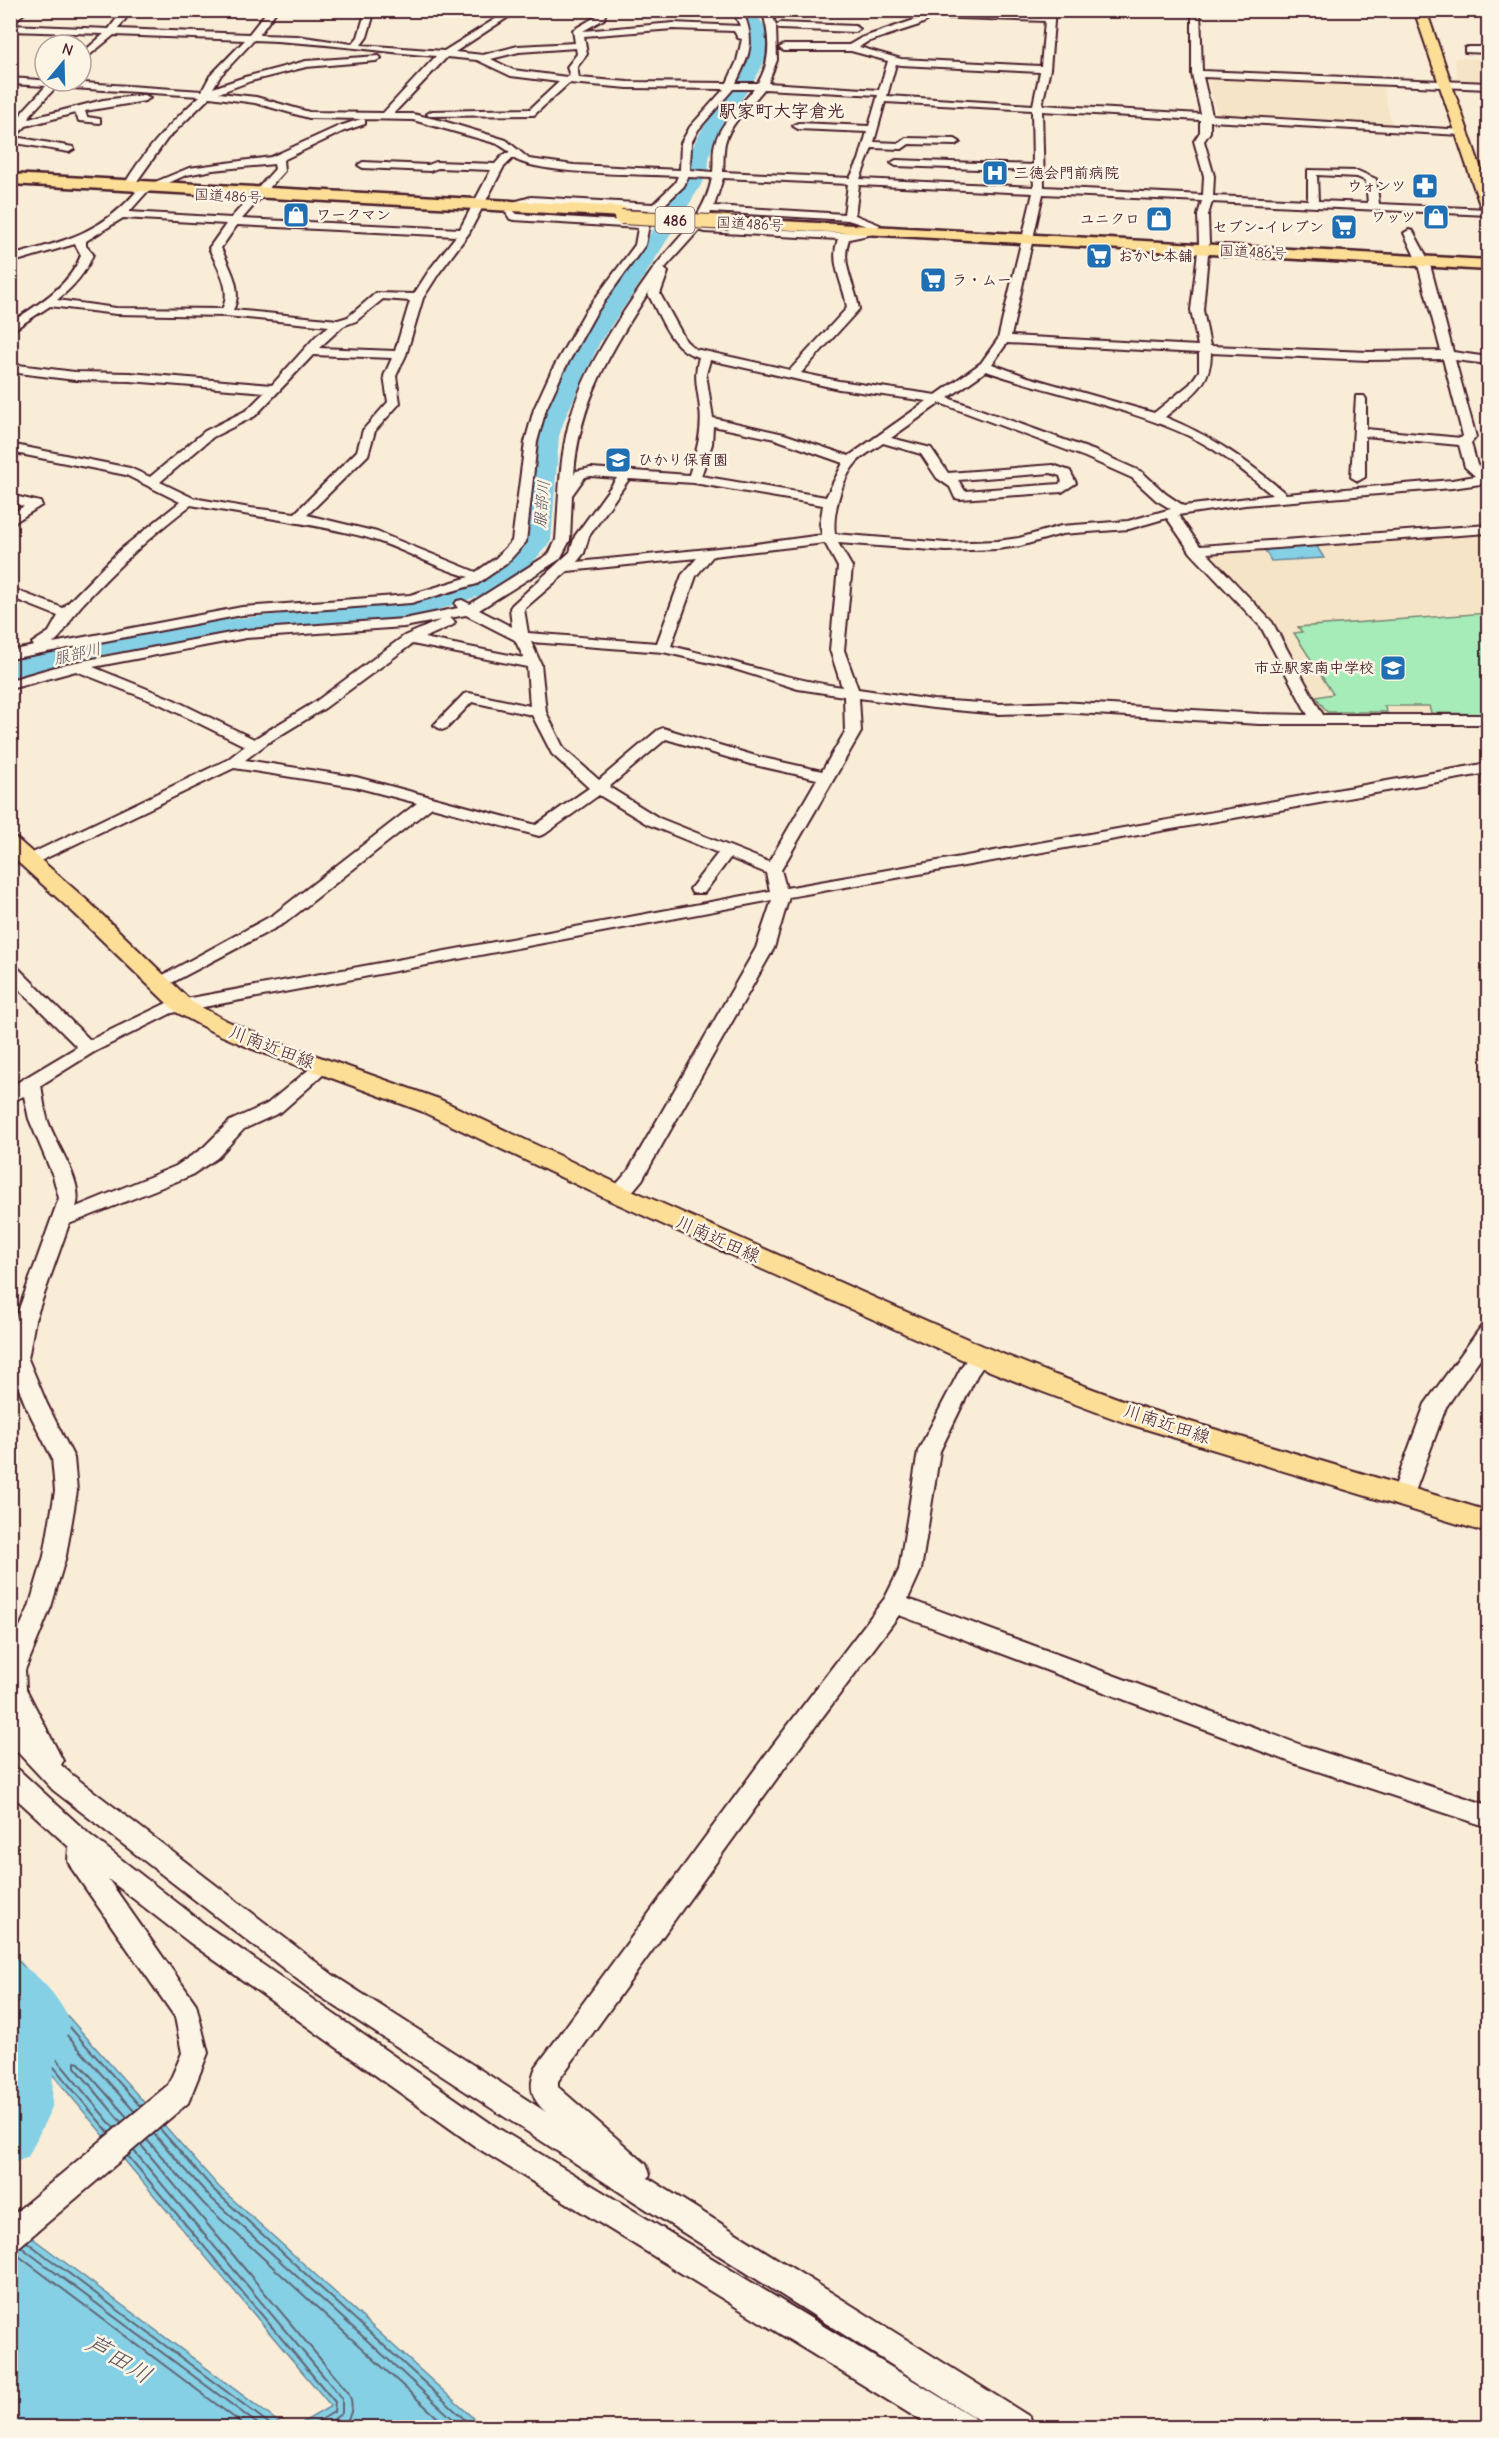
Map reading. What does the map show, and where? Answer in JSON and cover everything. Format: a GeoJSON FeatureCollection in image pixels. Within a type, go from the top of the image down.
{"type":"FeatureCollection","features":[{"type":"Feature","properties":{"kind":"highway","name":"国道486号"},"geometry":{"type":"LineString","coordinates":[[10,179],[257,195],[1422,258],[1488,265]]}},
{"type":"Feature","properties":{"kind":"highway","name":"国道486号"},"geometry":{"type":"LineString","coordinates":[[10,184],[142,188]]}},
{"type":"Feature","properties":{"kind":"highway","name":"国道486号"},"geometry":{"type":"LineString","coordinates":[[1422,258],[1488,258]]}},
{"type":"Feature","properties":{"kind":"main road"},"geometry":{"type":"LineString","coordinates":[[1420,10],[1488,210]]}},
{"type":"Feature","properties":{"kind":"main road","name":"川南近田線"},"geometry":{"type":"LineString","coordinates":[[10,843],[184,1007],[258,1043],[430,1105],[618,1194],[980,1356],[1136,1416],[1488,1522]]}},
{"type":"Feature","properties":{"kind":"street"},"geometry":{"type":"LineString","coordinates":[[10,22],[24,10]]}},
{"type":"Feature","properties":{"kind":"street"},"geometry":{"type":"LineString","coordinates":[[93,49],[112,32],[128,10]]}},
{"type":"Feature","properties":{"kind":"street"},"geometry":{"type":"LineString","coordinates":[[10,260],[81,239],[108,226],[123,215],[142,188],[160,138],[206,94],[222,66],[236,56],[273,10]]}},
{"type":"Feature","properties":{"kind":"street"},"geometry":{"type":"LineString","coordinates":[[354,47],[362,37],[371,10]]}},
{"type":"Feature","properties":{"kind":"street"},"geometry":{"type":"LineString","coordinates":[[464,10],[512,12]]}},
{"type":"Feature","properties":{"kind":"street"},"geometry":{"type":"LineString","coordinates":[[737,10],[784,48],[851,48],[892,59],[945,65],[1045,69]]}},
{"type":"Feature","properties":{"kind":"street"},"geometry":{"type":"LineString","coordinates":[[10,685],[35,674],[246,634],[404,622],[466,608],[555,556],[562,540],[572,435],[585,395],[596,371],[660,266],[675,246],[695,228],[708,209],[718,173],[717,158],[726,130],[761,87],[772,61],[761,28],[766,10]]}},
{"type":"Feature","properties":{"kind":"street"},"geometry":{"type":"LineString","coordinates":[[17,654],[223,614],[411,599],[472,581],[501,561],[519,542],[526,472],[540,409],[557,372],[591,312],[640,245],[644,225],[656,207],[681,184],[685,172],[687,143],[694,129],[732,86],[747,42],[774,10]]}},
{"type":"Feature","properties":{"kind":"street"},"geometry":{"type":"LineString","coordinates":[[618,1194],[636,1174],[765,948],[781,899],[773,870],[854,732],[851,692],[837,650],[845,567],[829,538],[826,524],[830,502],[850,461],[985,366],[1004,339],[1039,190],[1037,107],[1045,69],[1051,15],[963,12],[924,14],[907,10]]}},
{"type":"Feature","properties":{"kind":"street"},"geometry":{"type":"LineString","coordinates":[[1156,418],[1194,387],[1205,371],[1205,349],[1197,310],[1203,246],[1203,215],[1208,198],[1206,159],[1199,141],[1205,132],[1205,116],[1208,114],[1208,107],[1197,74],[1196,10]]}},
{"type":"Feature","properties":{"kind":"street"},"geometry":{"type":"LineString","coordinates":[[142,188],[191,170],[273,160],[286,156],[336,129],[385,117],[445,53],[512,12]]}},
{"type":"Feature","properties":{"kind":"street"},"geometry":{"type":"LineString","coordinates":[[672,12],[673,26]]}},
{"type":"Feature","properties":{"kind":"street"},"geometry":{"type":"LineString","coordinates":[[93,85],[256,100],[309,115],[385,117],[534,112],[536,107],[565,81],[575,77],[572,67],[582,54],[578,30],[582,26],[602,14],[620,24],[620,31]]}},
{"type":"Feature","properties":{"kind":"street"},"geometry":{"type":"LineString","coordinates":[[851,48],[864,40],[924,20],[924,14]]}},
{"type":"Feature","properties":{"kind":"street"},"geometry":{"type":"LineString","coordinates":[[845,19],[864,40]]}},
{"type":"Feature","properties":{"kind":"street"},"geometry":{"type":"LineString","coordinates":[[578,34],[673,26],[737,28],[741,36],[761,28],[855,29]]}},
{"type":"Feature","properties":{"kind":"street"},"geometry":{"type":"LineString","coordinates":[[698,37],[711,26]]}},
{"type":"Feature","properties":{"kind":"street"},"geometry":{"type":"LineString","coordinates":[[10,28],[297,39],[354,47],[445,53],[482,58],[518,49],[581,45]]}},
{"type":"Feature","properties":{"kind":"street"},"geometry":{"type":"LineString","coordinates":[[772,61],[780,60],[784,48]]}},
{"type":"Feature","properties":{"kind":"street"},"geometry":{"type":"LineString","coordinates":[[384,58],[394,50]]}},
{"type":"Feature","properties":{"kind":"street"},"geometry":{"type":"LineString","coordinates":[[1468,50],[1488,50]]}},
{"type":"Feature","properties":{"kind":"street"},"geometry":{"type":"LineString","coordinates":[[206,94],[248,79],[306,64],[384,58],[420,52]]}},
{"type":"Feature","properties":{"kind":"street"},"geometry":{"type":"LineString","coordinates":[[482,58],[501,70],[512,73],[628,85],[761,87],[1037,107],[1461,132]]}},
{"type":"Feature","properties":{"kind":"street"},"geometry":{"type":"LineString","coordinates":[[849,217],[854,180],[884,96],[892,59]]}},
{"type":"Feature","properties":{"kind":"street"},"geometry":{"type":"LineString","coordinates":[[1197,74],[1488,86]]}},
{"type":"Feature","properties":{"kind":"street"},"geometry":{"type":"LineString","coordinates":[[10,81],[33,82]]}},
{"type":"Feature","properties":{"kind":"street"},"geometry":{"type":"LineString","coordinates":[[10,137],[22,124],[26,113],[45,93]]}},
{"type":"Feature","properties":{"kind":"street"},"geometry":{"type":"LineString","coordinates":[[22,124],[103,103],[195,93]]}},
{"type":"Feature","properties":{"kind":"street"},"geometry":{"type":"LineString","coordinates":[[75,110],[82,113],[82,119],[96,121]]}},
{"type":"Feature","properties":{"kind":"street"},"geometry":{"type":"LineString","coordinates":[[412,116],[502,142],[526,162],[536,164],[1488,210]]}},
{"type":"Feature","properties":{"kind":"street"},"geometry":{"type":"LineString","coordinates":[[798,126],[873,129]]}},
{"type":"Feature","properties":{"kind":"street"},"geometry":{"type":"LineString","coordinates":[[10,137],[69,149]]}},
{"type":"Feature","properties":{"kind":"street"},"geometry":{"type":"LineString","coordinates":[[868,145],[902,146],[906,141],[955,142]]}},
{"type":"Feature","properties":{"kind":"street"},"geometry":{"type":"LineString","coordinates":[[298,517],[363,452],[369,429],[394,403],[390,376],[400,355],[417,298],[464,233],[498,167],[507,157],[515,154]]}},
{"type":"Feature","properties":{"kind":"street"},"geometry":{"type":"LineString","coordinates":[[226,313],[232,305],[233,293],[215,248],[234,221],[280,169],[279,162],[273,160]]}},
{"type":"Feature","properties":{"kind":"street"},"geometry":{"type":"LineString","coordinates":[[896,163],[1039,168]]}},
{"type":"Feature","properties":{"kind":"street"},"geometry":{"type":"LineString","coordinates":[[363,165],[430,168],[436,165],[498,167]]}},
{"type":"Feature","properties":{"kind":"street"},"geometry":{"type":"LineString","coordinates":[[1313,203],[1312,172],[1368,176],[1371,179],[1374,206]]}},
{"type":"Feature","properties":{"kind":"street"},"geometry":{"type":"LineString","coordinates":[[644,225],[514,217],[509,208],[531,200],[656,207]]}},
{"type":"Feature","properties":{"kind":"street"},"geometry":{"type":"LineString","coordinates":[[708,209],[849,217],[874,228]]}},
{"type":"Feature","properties":{"kind":"street"},"geometry":{"type":"LineString","coordinates":[[123,215],[464,233]]}},
{"type":"Feature","properties":{"kind":"street"},"geometry":{"type":"LineString","coordinates":[[695,228],[844,236],[874,228]]}},
{"type":"Feature","properties":{"kind":"street"},"geometry":{"type":"LineString","coordinates":[[1359,432],[1464,442],[1470,437],[1446,355],[1422,258],[1410,233]]}},
{"type":"Feature","properties":{"kind":"street"},"geometry":{"type":"LineString","coordinates":[[793,374],[853,309],[852,299],[838,262],[838,250],[844,236]]}},
{"type":"Feature","properties":{"kind":"street"},"geometry":{"type":"LineString","coordinates":[[10,329],[59,293],[85,262],[87,254],[80,247],[81,239]]}},
{"type":"Feature","properties":{"kind":"street"},"geometry":{"type":"LineString","coordinates":[[660,266],[664,267],[654,294],[681,343],[691,352],[839,385],[940,399],[1090,454],[1137,475],[1176,512],[1196,550],[1267,625],[1318,719]]}},
{"type":"Feature","properties":{"kind":"street"},"geometry":{"type":"LineString","coordinates":[[152,482],[209,434],[251,412],[320,339],[339,324],[352,319],[380,295],[417,298]]}},
{"type":"Feature","properties":{"kind":"street"},"geometry":{"type":"LineString","coordinates":[[47,302],[116,311],[226,313],[339,324]]}},
{"type":"Feature","properties":{"kind":"street"},"geometry":{"type":"LineString","coordinates":[[1004,339],[1368,356],[1446,355],[1488,360]]}},
{"type":"Feature","properties":{"kind":"street"},"geometry":{"type":"LineString","coordinates":[[310,351],[400,355]]}},
{"type":"Feature","properties":{"kind":"street"},"geometry":{"type":"LineString","coordinates":[[694,479],[706,444],[707,421],[700,374],[705,356]]}},
{"type":"Feature","properties":{"kind":"street"},"geometry":{"type":"LineString","coordinates":[[985,366],[1024,380],[1156,418],[1195,434],[1247,467],[1282,497]]}},
{"type":"Feature","properties":{"kind":"street"},"geometry":{"type":"LineString","coordinates":[[10,368],[75,376],[130,377],[275,389]]}},
{"type":"Feature","properties":{"kind":"street"},"geometry":{"type":"LineString","coordinates":[[1358,477],[1360,399]]}},
{"type":"Feature","properties":{"kind":"street"},"geometry":{"type":"LineString","coordinates":[[707,421],[740,425],[803,443],[850,461]]}},
{"type":"Feature","properties":{"kind":"street"},"geometry":{"type":"LineString","coordinates":[[882,439],[926,451],[946,477],[956,485],[960,495],[1062,488],[1069,483],[1065,474],[1053,469],[946,477]]}},
{"type":"Feature","properties":{"kind":"street"},"geometry":{"type":"LineString","coordinates":[[1464,442],[1471,466],[1487,479]]}},
{"type":"Feature","properties":{"kind":"street"},"geometry":{"type":"LineString","coordinates":[[10,448],[130,472],[189,501],[250,512],[298,517],[372,535],[470,573]]}},
{"type":"Feature","properties":{"kind":"street"},"geometry":{"type":"LineString","coordinates":[[567,493],[581,474],[591,472],[694,479],[830,502]]}},
{"type":"Feature","properties":{"kind":"street"},"geometry":{"type":"LineString","coordinates":[[626,474],[582,536],[577,553],[517,608],[521,637],[534,664],[538,712],[558,751],[599,788],[653,821],[773,870]]}},
{"type":"Feature","properties":{"kind":"street"},"geometry":{"type":"LineString","coordinates":[[564,567],[829,538],[973,548],[1020,542],[1061,530],[1129,525],[1176,512],[1282,497],[1452,484],[1487,479]]}},
{"type":"Feature","properties":{"kind":"street"},"geometry":{"type":"LineString","coordinates":[[10,499],[35,505],[10,521]]}},
{"type":"Feature","properties":{"kind":"street"},"geometry":{"type":"LineString","coordinates":[[17,654],[28,647],[50,639],[59,630],[66,614],[122,554],[158,523],[189,501]]}},
{"type":"Feature","properties":{"kind":"street"},"geometry":{"type":"LineString","coordinates":[[1196,550],[1488,529]]}},
{"type":"Feature","properties":{"kind":"street"},"geometry":{"type":"LineString","coordinates":[[663,648],[689,575],[710,552]]}},
{"type":"Feature","properties":{"kind":"street"},"geometry":{"type":"LineString","coordinates":[[444,591],[466,579],[470,573],[501,561]]}},
{"type":"Feature","properties":{"kind":"street"},"geometry":{"type":"LineString","coordinates":[[444,591],[466,608],[521,637],[663,648],[732,664],[798,685],[933,704],[998,709],[1061,707],[1243,718],[1488,720]]}},
{"type":"Feature","properties":{"kind":"street"},"geometry":{"type":"LineString","coordinates":[[10,592],[66,614]]}},
{"type":"Feature","properties":{"kind":"street"},"geometry":{"type":"LineString","coordinates":[[30,860],[232,763],[255,745],[320,705],[409,639],[465,615],[466,608]]}},
{"type":"Feature","properties":{"kind":"street"},"geometry":{"type":"LineString","coordinates":[[409,639],[534,664]]}},
{"type":"Feature","properties":{"kind":"street"},"geometry":{"type":"LineString","coordinates":[[17,654],[35,674]]}},
{"type":"Feature","properties":{"kind":"street"},"geometry":{"type":"LineString","coordinates":[[76,666],[167,702],[255,745]]}},
{"type":"Feature","properties":{"kind":"street"},"geometry":{"type":"LineString","coordinates":[[442,725],[469,697],[538,712]]}},
{"type":"Feature","properties":{"kind":"street"},"geometry":{"type":"LineString","coordinates":[[232,763],[356,782],[539,831],[599,788],[663,733],[755,761],[826,777]]}},
{"type":"Feature","properties":{"kind":"street"},"geometry":{"type":"LineString","coordinates":[[10,1096],[88,1048],[169,1008],[779,894],[1488,768]]}},
{"type":"Feature","properties":{"kind":"street"},"geometry":{"type":"LineString","coordinates":[[160,984],[279,919],[430,801]]}},
{"type":"Feature","properties":{"kind":"street"},"geometry":{"type":"LineString","coordinates":[[698,889],[727,852]]}},
{"type":"Feature","properties":{"kind":"street"},"geometry":{"type":"LineString","coordinates":[[10,970],[88,1048]]}},
{"type":"Feature","properties":{"kind":"street"},"geometry":{"type":"LineString","coordinates":[[61,1220],[183,1172],[210,1153],[237,1125],[274,1108],[324,1066]]}},
{"type":"Feature","properties":{"kind":"street"},"geometry":{"type":"LineString","coordinates":[[31,1083],[38,1119],[63,1176],[69,1198],[25,1320],[18,1359],[36,1404],[63,1458],[66,1491],[55,1556],[40,1607],[13,1670],[14,1690],[62,1782]]}},
{"type":"Feature","properties":{"kind":"street"},"geometry":{"type":"LineString","coordinates":[[1402,1497],[1436,1404],[1488,1332]]}},
{"type":"Feature","properties":{"kind":"street"},"geometry":{"type":"LineString","coordinates":[[645,2192],[640,2178],[547,2095],[544,2085],[546,2076],[776,1760],[894,1604],[910,1570],[929,1451],[969,1371],[980,1356]]}},
{"type":"Feature","properties":{"kind":"street"},"geometry":{"type":"LineString","coordinates":[[894,1604],[1302,1756],[1488,1816]]}},
{"type":"Feature","properties":{"kind":"street"},"geometry":{"type":"LineString","coordinates":[[10,1727],[62,1782],[324,1984],[645,2192],[1019,2427]]}},
{"type":"Feature","properties":{"kind":"street"},"geometry":{"type":"LineString","coordinates":[[10,1777],[81,1844],[198,1934],[486,2136],[962,2427]]}},
{"type":"Feature","properties":{"kind":"street"},"geometry":{"type":"LineString","coordinates":[[10,2236],[178,2094],[195,2053],[187,2013],[81,1861],[81,1844]]}},
{"type":"Feature","properties":{"kind":"shaded area"},"geometry":{"type":"Polygon","coordinates":[[[1454,58],[1488,59],[1488,84],[1458,82],[1454,58]]]}},
{"type":"Feature","properties":{"kind":"shaded area"},"geometry":{"type":"Polygon","coordinates":[[[1206,76],[1382,82],[1392,126],[1319,119],[1216,114],[1216,106],[1206,76]]]}},
{"type":"Feature","properties":{"kind":"shaded area","name":"市立駅家南中学校"},"geometry":{"type":"Polygon","coordinates":[[[1488,532],[1488,716],[1324,714],[1270,622],[1207,553],[1208,550],[1488,532]]]}},
{"type":"Feature","properties":{"kind":"green space"},"geometry":{"type":"Polygon","coordinates":[[[1488,613],[1488,714],[1431,713],[1429,706],[1384,706],[1387,712],[1327,712],[1316,697],[1333,694],[1294,633],[1302,632],[1298,627],[1488,613]]]}},
{"type":"Feature","properties":{"kind":"water"},"geometry":{"type":"Polygon","coordinates":[[[1316,545],[1324,558],[1271,561],[1264,549],[1316,545]]]}},
{"type":"Feature","properties":{"kind":"water"},"geometry":{"type":"Polygon","coordinates":[[[10,1951],[219,2187],[483,2427],[295,2427],[331,2406],[11,2025],[10,1951]]]}},
{"type":"Feature","properties":{"kind":"water","name":"芦田川"},"geometry":{"type":"Polygon","coordinates":[[[11,2222],[285,2427],[11,2427],[11,2222]]]}},
{"type":"Feature","properties":{"kind":"waterway","name":"服部川"},"geometry":{"type":"LineString","coordinates":[[10,671],[73,652],[213,629],[418,609],[473,590],[519,563],[538,541],[547,436],[553,418],[589,342],[631,282],[699,172],[698,166],[702,150],[708,137],[755,61],[759,47],[759,34],[744,10]]}},
{"type":"Feature","properties":{"kind":"waterway","name":"服部川"},"geometry":{"type":"LineString","coordinates":[[10,1982],[47,2024],[28,2069],[27,2107],[10,2139]]}},
{"type":"Feature","properties":{"kind":"place","name":"三徳会門前病院"},"geometry":{"type":"Point","coordinates":[995,173]}},
{"type":"Feature","properties":{"kind":"place","name":"ウォンツ"},"geometry":{"type":"Point","coordinates":[1425,186]}},
{"type":"Feature","properties":{"kind":"place","name":"ワークマン"},"geometry":{"type":"Point","coordinates":[296,215]}},
{"type":"Feature","properties":{"kind":"place","name":"ワッツ"},"geometry":{"type":"Point","coordinates":[1436,217]}},
{"type":"Feature","properties":{"kind":"place","name":"ユニクロ"},"geometry":{"type":"Point","coordinates":[1159,219]}},
{"type":"Feature","properties":{"kind":"place","name":"セブン-イレブン"},"geometry":{"type":"Point","coordinates":[1344,227]}},
{"type":"Feature","properties":{"kind":"place","name":"おかし本舗"},"geometry":{"type":"Point","coordinates":[1099,256]}},
{"type":"Feature","properties":{"kind":"place","name":"ラ・ムー"},"geometry":{"type":"Point","coordinates":[933,280]}},
{"type":"Feature","properties":{"kind":"place","name":"ひかり保育園"},"geometry":{"type":"Point","coordinates":[618,460]}},
{"type":"Feature","properties":{"kind":"place","name":"市立駅家南中学校"},"geometry":{"type":"Point","coordinates":[1393,668]}},
{"type":"Feature","properties":{"kind":"district","name":"駅家町大字倉光"},"geometry":{"type":"Point","coordinates":[782,111]}}]}
